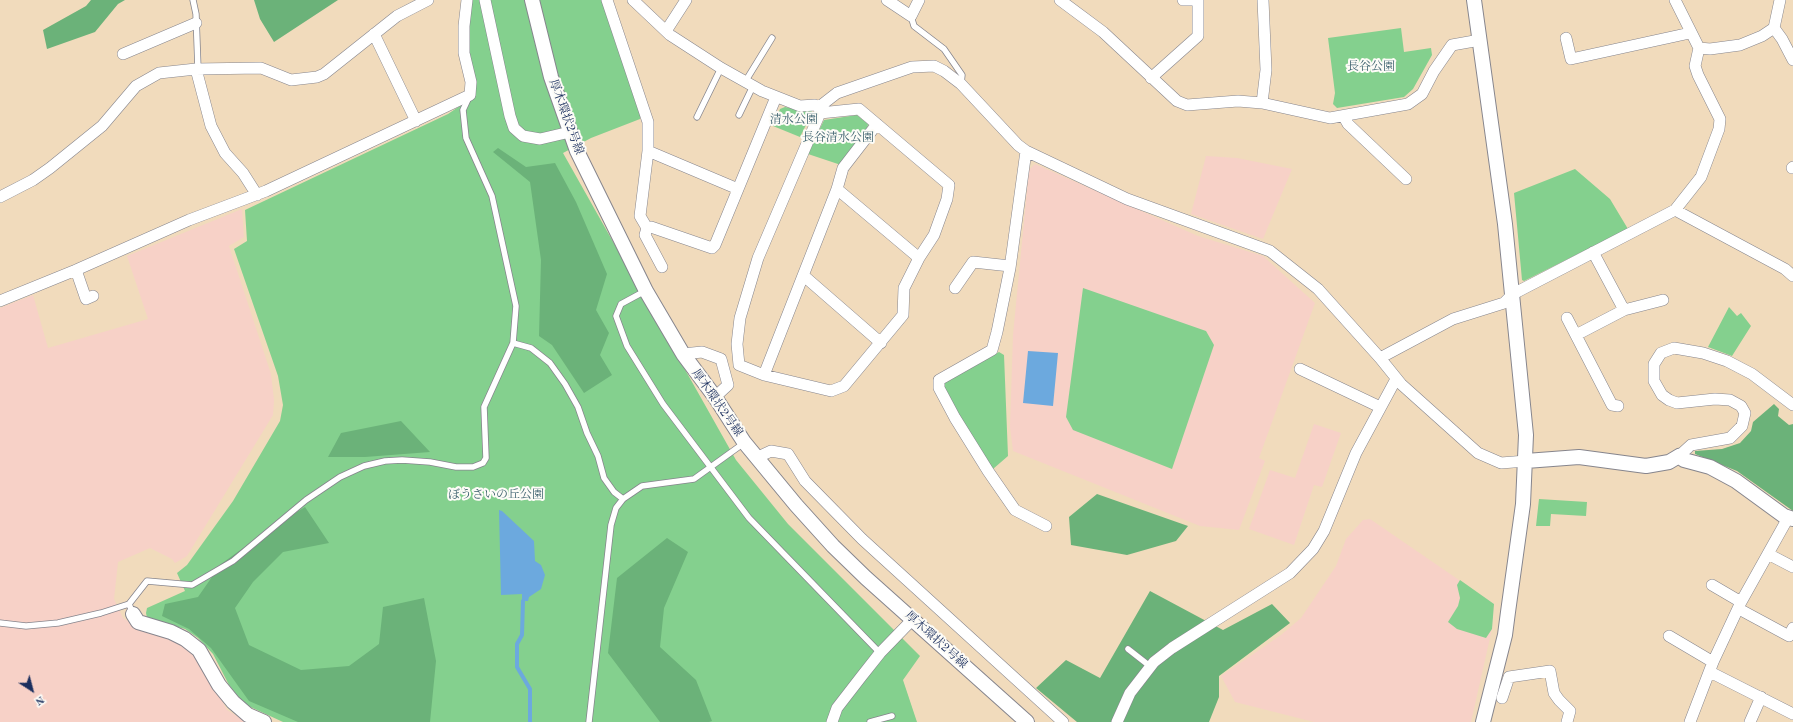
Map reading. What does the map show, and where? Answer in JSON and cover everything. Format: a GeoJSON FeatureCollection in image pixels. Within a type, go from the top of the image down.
{"type":"FeatureCollection","features":[{"type":"Feature","properties":{"kind":"street"},"geometry":{"type":"LineString","coordinates":[[0,197],[33,180],[102,126],[136,86],[159,73],[197,69],[261,68],[290,80],[316,77],[324,74],[397,16],[428,0]]}},
{"type":"Feature","properties":{"kind":"street"},"geometry":{"type":"LineString","coordinates":[[0,301],[76,270],[189,220],[257,194],[470,95],[471,82],[464,53],[464,26],[467,0]]}},
{"type":"Feature","properties":{"kind":"street"},"geometry":{"type":"LineString","coordinates":[[485,0],[510,116],[514,128],[523,136],[540,139],[570,132]]}},
{"type":"Feature","properties":{"kind":"street","name":"厚木環状2号線"},"geometry":{"type":"LineString","coordinates":[[532,0],[551,77],[570,132],[646,291],[682,354],[715,397],[756,458],[833,546],[866,578],[1027,722]]}},
{"type":"Feature","properties":{"kind":"street"},"geometry":{"type":"LineString","coordinates":[[607,0],[648,122],[648,151],[640,216],[647,228],[645,235],[662,267]]}},
{"type":"Feature","properties":{"kind":"street"},"geometry":{"type":"LineString","coordinates":[[633,0],[666,31],[721,68],[749,84],[776,97],[800,106],[815,105],[820,110],[859,109],[949,185],[947,198],[934,236],[919,258],[904,288],[903,315],[844,386],[830,391],[764,375],[739,365],[737,344],[740,318],[758,258],[820,110],[837,93],[912,67],[934,66],[961,84],[1018,145],[1026,151],[1127,199],[1270,251],[1318,289],[1380,358],[1396,379],[1478,453],[1501,463],[1579,457],[1646,466],[1669,462],[1679,456],[1691,445],[1730,438],[1742,426],[1745,412],[1741,406],[1730,400],[1716,399],[1678,403],[1662,396],[1654,381],[1654,364],[1661,353],[1674,348],[1704,353],[1727,361],[1752,374],[1793,404]]}},
{"type":"Feature","properties":{"kind":"street"},"geometry":{"type":"LineString","coordinates":[[666,31],[686,0]]}},
{"type":"Feature","properties":{"kind":"street"},"geometry":{"type":"LineString","coordinates":[[887,0],[911,16],[919,0]]}},
{"type":"Feature","properties":{"kind":"street"},"geometry":{"type":"LineString","coordinates":[[1060,0],[1103,32],[1177,101],[1187,105],[1238,101],[1262,103],[1330,118],[1344,117],[1408,104],[1422,94],[1434,71],[1452,46],[1480,40]]}},
{"type":"Feature","properties":{"kind":"street"},"geometry":{"type":"LineString","coordinates":[[1151,78],[1198,36],[1198,0],[1183,0]]}},
{"type":"Feature","properties":{"kind":"street"},"geometry":{"type":"LineString","coordinates":[[1262,103],[1266,70],[1263,0]]}},
{"type":"Feature","properties":{"kind":"street"},"geometry":{"type":"LineString","coordinates":[[1474,0],[1505,224],[1526,435],[1523,504],[1505,636],[1483,722]]}},
{"type":"Feature","properties":{"kind":"street"},"geometry":{"type":"LineString","coordinates":[[1380,358],[1453,318],[1504,303],[1513,294],[1675,210],[1701,177],[1719,129],[1720,119],[1694,66],[1699,48],[1675,0]]}},
{"type":"Feature","properties":{"kind":"street"},"geometry":{"type":"LineString","coordinates":[[1699,48],[1710,49],[1740,45],[1762,36],[1774,28],[1780,0]]}},
{"type":"Feature","properties":{"kind":"street"},"geometry":{"type":"LineString","coordinates":[[123,54],[196,23]]}},
{"type":"Feature","properties":{"kind":"street"},"geometry":{"type":"LineString","coordinates":[[1774,28],[1788,37],[1793,60]]}},
{"type":"Feature","properties":{"kind":"street"},"geometry":{"type":"LineString","coordinates":[[1566,38],[1571,59],[1618,44],[1690,32]]}},
{"type":"Feature","properties":{"kind":"street"},"geometry":{"type":"LineString","coordinates":[[374,34],[416,121]]}},
{"type":"Feature","properties":{"kind":"street"},"geometry":{"type":"LineString","coordinates":[[197,69],[211,126],[225,153],[243,173],[257,194]]}},
{"type":"Feature","properties":{"kind":"street"},"geometry":{"type":"LineString","coordinates":[[647,228],[651,227],[712,248],[715,245],[776,97]]}},
{"type":"Feature","properties":{"kind":"street"},"geometry":{"type":"LineString","coordinates":[[1344,117],[1353,134],[1389,168],[1406,174]]}},
{"type":"Feature","properties":{"kind":"street"},"geometry":{"type":"LineString","coordinates":[[764,375],[804,276],[837,189],[843,168],[877,124]]}},
{"type":"Feature","properties":{"kind":"street"},"geometry":{"type":"LineString","coordinates":[[648,151],[738,189]]}},
{"type":"Feature","properties":{"kind":"street"},"geometry":{"type":"LineString","coordinates":[[1026,151],[1010,266],[998,332],[992,350],[939,380],[939,388],[955,418],[980,458],[1016,510],[1046,526]]}},
{"type":"Feature","properties":{"kind":"street"},"geometry":{"type":"LineString","coordinates":[[837,189],[919,258]]}},
{"type":"Feature","properties":{"kind":"street"},"geometry":{"type":"LineString","coordinates":[[1675,210],[1785,270],[1793,276]]}},
{"type":"Feature","properties":{"kind":"street"},"geometry":{"type":"LineString","coordinates":[[1593,252],[1624,310]]}},
{"type":"Feature","properties":{"kind":"street"},"geometry":{"type":"LineString","coordinates":[[955,288],[973,262],[1010,266]]}},
{"type":"Feature","properties":{"kind":"street"},"geometry":{"type":"LineString","coordinates":[[76,270],[86,299]]}},
{"type":"Feature","properties":{"kind":"street"},"geometry":{"type":"LineString","coordinates":[[804,276],[881,342]]}},
{"type":"Feature","properties":{"kind":"street"},"geometry":{"type":"LineString","coordinates":[[1576,335],[1624,310],[1662,300]]}},
{"type":"Feature","properties":{"kind":"street"},"geometry":{"type":"LineString","coordinates":[[1567,318],[1582,350],[1612,405],[1618,406]]}},
{"type":"Feature","properties":{"kind":"street"},"geometry":{"type":"LineString","coordinates":[[682,354],[702,352],[721,359],[728,385],[715,397]]}},
{"type":"Feature","properties":{"kind":"street"},"geometry":{"type":"LineString","coordinates":[[1300,369],[1380,407]]}},
{"type":"Feature","properties":{"kind":"street"},"geometry":{"type":"LineString","coordinates":[[1117,722],[1130,693],[1151,667],[1172,648],[1290,573],[1313,549],[1324,530],[1356,453],[1396,379]]}},
{"type":"Feature","properties":{"kind":"street"},"geometry":{"type":"LineString","coordinates":[[756,458],[771,451],[788,454],[805,482],[862,538],[1063,722]]}},
{"type":"Feature","properties":{"kind":"street"},"geometry":{"type":"LineString","coordinates":[[1679,456],[1684,460],[1710,467],[1736,481],[1790,519],[1768,554],[1740,605],[1712,667],[1690,722]]}},
{"type":"Feature","properties":{"kind":"street"},"geometry":{"type":"LineString","coordinates":[[1768,554],[1793,567]]}},
{"type":"Feature","properties":{"kind":"street"},"geometry":{"type":"LineString","coordinates":[[1712,585],[1740,605],[1789,636],[1793,628]]}},
{"type":"Feature","properties":{"kind":"street"},"geometry":{"type":"LineString","coordinates":[[131,609],[138,622],[171,632],[185,639],[199,650],[219,685],[233,702],[248,715],[264,722]]}},
{"type":"Feature","properties":{"kind":"street"},"geometry":{"type":"LineString","coordinates":[[832,722],[838,708],[880,653],[913,619]]}},
{"type":"Feature","properties":{"kind":"street"},"geometry":{"type":"LineString","coordinates":[[1669,636],[1712,667],[1761,697],[1793,714]]}},
{"type":"Feature","properties":{"kind":"street"},"geometry":{"type":"LineString","coordinates":[[1502,698],[1509,677],[1550,671],[1554,693],[1570,711],[1567,722]]}},
{"type":"Feature","properties":{"kind":"street"},"geometry":{"type":"LineString","coordinates":[[1750,722],[1761,697]]}},
{"type":"Feature","properties":{"kind":"lane"},"geometry":{"type":"LineString","coordinates":[[193,0],[196,23],[197,69]]}},
{"type":"Feature","properties":{"kind":"lane"},"geometry":{"type":"LineString","coordinates":[[911,16],[914,26],[944,49],[962,75],[961,84]]}},
{"type":"Feature","properties":{"kind":"lane"},"geometry":{"type":"LineString","coordinates":[[739,115],[749,84],[772,38]]}},
{"type":"Feature","properties":{"kind":"lane"},"geometry":{"type":"LineString","coordinates":[[698,117],[721,68]]}},
{"type":"Feature","properties":{"kind":"lane"},"geometry":{"type":"LineString","coordinates":[[0,624],[26,626],[58,623],[101,613],[131,609],[147,581],[192,585],[233,561],[306,500],[340,477],[364,466],[385,461],[402,460],[430,462],[456,467],[473,467],[483,462],[486,458],[484,407],[513,343],[516,306],[492,196],[466,138],[463,110],[470,95]]}},
{"type":"Feature","properties":{"kind":"lane"},"geometry":{"type":"LineString","coordinates":[[646,291],[621,304],[616,316],[627,346],[664,404],[710,468],[749,518],[880,653]]}},
{"type":"Feature","properties":{"kind":"lane"},"geometry":{"type":"LineString","coordinates":[[513,343],[531,348],[550,363],[565,384],[578,407],[587,433],[598,456],[604,478],[614,492],[623,499]]}},
{"type":"Feature","properties":{"kind":"lane"},"geometry":{"type":"LineString","coordinates":[[589,722],[611,525],[616,508],[623,499],[642,486],[680,480],[688,481],[710,468],[744,442]]}},
{"type":"Feature","properties":{"kind":"lane"},"geometry":{"type":"LineString","coordinates":[[1128,649],[1151,667]]}},
{"type":"Feature","properties":{"kind":"lane"},"geometry":{"type":"LineString","coordinates":[[870,722],[892,716]]}},
{"type":"Feature","properties":{"kind":"shaded area"},"geometry":{"type":"Polygon","coordinates":[[[1206,156],[1237,158],[1292,169],[1263,239],[1191,214],[1206,156]]]}},
{"type":"Feature","properties":{"kind":"shaded area"},"geometry":{"type":"Polygon","coordinates":[[[1035,164],[1198,236],[1263,256],[1315,303],[1259,458],[1265,461],[1239,530],[1200,526],[1013,451],[1010,427],[1013,335],[1029,170],[1035,164]]]}},
{"type":"Feature","properties":{"kind":"shaded area"},"geometry":{"type":"Polygon","coordinates":[[[242,209],[244,237],[229,246],[271,374],[274,400],[273,415],[187,556],[175,563],[172,559],[150,548],[118,562],[114,599],[123,618],[143,631],[170,639],[191,650],[202,663],[227,710],[247,722],[0,722],[0,308],[33,295],[48,348],[148,319],[127,256],[242,209]]]}},
{"type":"Feature","properties":{"kind":"shaded area"},"geometry":{"type":"Polygon","coordinates":[[[1314,424],[1341,433],[1322,487],[1314,485],[1294,545],[1249,529],[1270,470],[1295,478],[1314,424]]]}},
{"type":"Feature","properties":{"kind":"shaded area"},"geometry":{"type":"Polygon","coordinates":[[[1370,519],[1494,604],[1492,629],[1471,722],[1314,722],[1235,702],[1221,676],[1281,635],[1301,618],[1336,566],[1346,539],[1363,520],[1370,519]]]}},
{"type":"Feature","properties":{"kind":"green space"},"geometry":{"type":"Polygon","coordinates":[[[91,0],[125,0],[118,4],[95,32],[47,49],[43,30],[86,6],[91,0]]]}},
{"type":"Feature","properties":{"kind":"green space"},"geometry":{"type":"Polygon","coordinates":[[[254,0],[338,0],[274,42],[260,19],[254,0]]]}},
{"type":"Feature","properties":{"kind":"green space","name":"ぼうさいの丘公園"},"geometry":{"type":"Polygon","coordinates":[[[467,0],[602,0],[617,47],[627,68],[640,113],[640,119],[591,138],[563,153],[736,460],[788,524],[920,656],[903,680],[917,722],[283,722],[244,704],[229,685],[213,654],[198,638],[185,629],[147,618],[147,608],[185,591],[177,573],[187,565],[233,501],[280,421],[283,405],[278,376],[234,249],[247,241],[245,210],[448,114],[470,99],[467,53],[467,0]]]}},
{"type":"Feature","properties":{"kind":"green space","name":"長谷公園"},"geometry":{"type":"Polygon","coordinates":[[[1401,28],[1404,52],[1431,48],[1432,55],[1413,89],[1404,97],[1337,108],[1333,104],[1335,93],[1328,38],[1401,28]]]}},
{"type":"Feature","properties":{"kind":"green space","name":"清水公園"},"geometry":{"type":"Polygon","coordinates":[[[785,107],[801,110],[811,109],[812,113],[800,137],[773,126],[780,109],[785,107]]]}},
{"type":"Feature","properties":{"kind":"green space","name":"長谷清水公園"},"geometry":{"type":"Polygon","coordinates":[[[857,115],[868,124],[867,131],[841,165],[808,154],[824,120],[857,115]]]}},
{"type":"Feature","properties":{"kind":"green space"},"geometry":{"type":"Polygon","coordinates":[[[498,148],[526,167],[555,163],[576,202],[607,274],[596,310],[609,333],[600,355],[612,375],[584,393],[552,345],[539,336],[541,260],[530,182],[493,152],[498,148]]]}},
{"type":"Feature","properties":{"kind":"green space"},"geometry":{"type":"Polygon","coordinates":[[[1575,169],[1610,199],[1628,229],[1524,281],[1522,280],[1514,193],[1575,169]]]}},
{"type":"Feature","properties":{"kind":"green space"},"geometry":{"type":"Polygon","coordinates":[[[1083,288],[1206,331],[1214,345],[1172,469],[1073,430],[1066,417],[1083,288]]]}},
{"type":"Feature","properties":{"kind":"green space"},"geometry":{"type":"Polygon","coordinates":[[[1729,307],[1737,316],[1741,313],[1751,326],[1732,356],[1708,347],[1729,307]]]}},
{"type":"Feature","properties":{"kind":"green space"},"geometry":{"type":"Polygon","coordinates":[[[999,352],[1004,355],[1008,456],[993,469],[968,434],[943,387],[944,382],[999,352]]]}},
{"type":"Feature","properties":{"kind":"green space"},"geometry":{"type":"Polygon","coordinates":[[[1774,404],[1779,409],[1778,416],[1789,425],[1793,424],[1793,511],[1737,471],[1695,454],[1695,451],[1722,449],[1740,443],[1751,431],[1753,422],[1774,404]]]}},
{"type":"Feature","properties":{"kind":"green space"},"geometry":{"type":"Polygon","coordinates":[[[401,421],[430,452],[365,457],[328,457],[341,433],[401,421]]]}},
{"type":"Feature","properties":{"kind":"green space"},"geometry":{"type":"Polygon","coordinates":[[[1097,494],[1188,526],[1176,541],[1127,555],[1071,545],[1069,517],[1097,494]]]}},
{"type":"Feature","properties":{"kind":"green space"},"geometry":{"type":"Polygon","coordinates":[[[1539,499],[1587,502],[1586,516],[1551,514],[1550,526],[1536,526],[1539,499]]]}},
{"type":"Feature","properties":{"kind":"green space"},"geometry":{"type":"Polygon","coordinates":[[[305,507],[329,543],[283,552],[253,582],[235,608],[249,645],[301,670],[349,666],[379,644],[383,607],[424,598],[436,661],[430,722],[298,722],[249,701],[211,648],[189,629],[162,616],[165,604],[198,597],[221,564],[271,528],[305,507]]]}},
{"type":"Feature","properties":{"kind":"green space"},"geometry":{"type":"Polygon","coordinates":[[[667,538],[688,552],[664,608],[660,647],[696,680],[712,721],[709,722],[660,722],[608,653],[617,578],[667,538]]]}},
{"type":"Feature","properties":{"kind":"green space"},"geometry":{"type":"Polygon","coordinates":[[[1460,580],[1494,604],[1492,629],[1486,638],[1457,629],[1448,622],[1458,606],[1460,598],[1457,585],[1460,580]]]}},
{"type":"Feature","properties":{"kind":"green space"},"geometry":{"type":"Polygon","coordinates":[[[1150,591],[1223,630],[1272,604],[1290,623],[1219,676],[1219,697],[1209,722],[1077,722],[1036,688],[1066,660],[1100,678],[1150,591]]]}},
{"type":"Feature","properties":{"kind":"water"},"geometry":{"type":"Polygon","coordinates":[[[1028,351],[1058,353],[1053,406],[1023,403],[1028,351]]]}},
{"type":"Feature","properties":{"kind":"water"},"geometry":{"type":"Polygon","coordinates":[[[499,510],[502,511],[534,541],[535,561],[541,565],[545,575],[541,589],[529,597],[528,601],[522,601],[522,594],[501,595],[499,510]]]}},
{"type":"Feature","properties":{"kind":"waterway"},"geometry":{"type":"LineString","coordinates":[[523,601],[522,635],[517,644],[517,667],[530,689],[530,722]]}}]}
